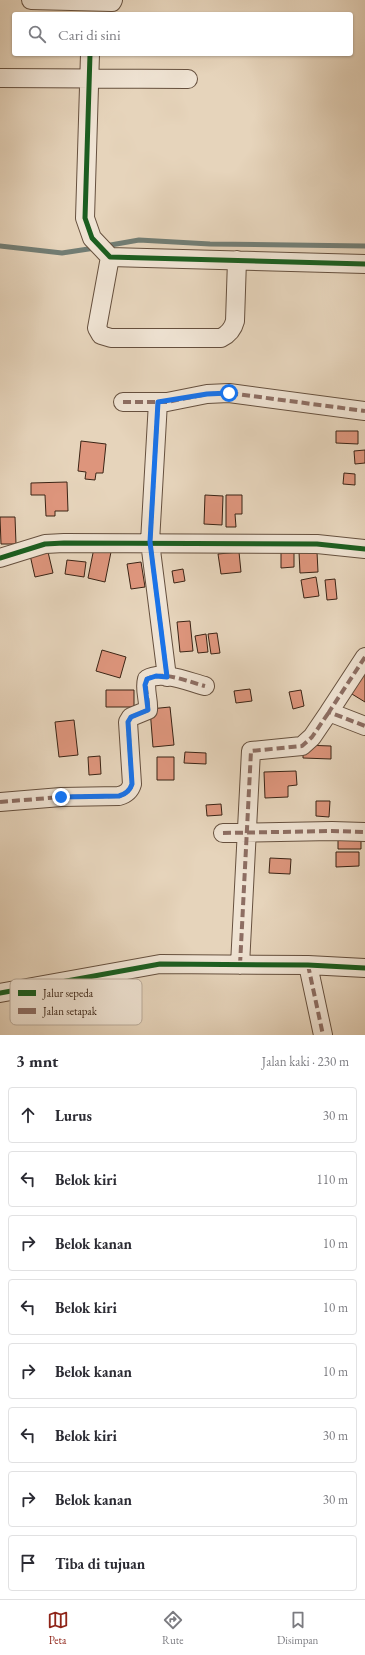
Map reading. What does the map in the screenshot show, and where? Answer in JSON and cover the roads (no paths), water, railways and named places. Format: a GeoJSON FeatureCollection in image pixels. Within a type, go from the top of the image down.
{"type":"FeatureCollection","features":[{"type":"Feature","properties":{"kind":"street"},"geometry":{"type":"LineString","coordinates":[[31,0],[92,8],[116,1]]}},
{"type":"Feature","properties":{"kind":"street"},"geometry":{"type":"LineString","coordinates":[[90,56],[85,218],[92,238],[110,257],[365,264]]}},
{"type":"Feature","properties":{"kind":"street"},"geometry":{"type":"LineString","coordinates":[[0,78],[188,79]]}},
{"type":"Feature","properties":{"kind":"street"},"geometry":{"type":"LineString","coordinates":[[110,257],[97,328],[101,335],[111,338],[221,338],[226,336],[233,327],[235,321],[237,260]]}},
{"type":"Feature","properties":{"kind":"street"},"geometry":{"type":"LineString","coordinates":[[123,402],[158,402],[207,394],[229,393],[365,411]]}},
{"type":"Feature","properties":{"kind":"street"},"geometry":{"type":"LineString","coordinates":[[158,402],[150,542],[167,677]]}},
{"type":"Feature","properties":{"kind":"street"},"geometry":{"type":"LineString","coordinates":[[0,558],[44,544],[150,542],[317,544],[365,549]]}},
{"type":"Feature","properties":{"kind":"street"},"geometry":{"type":"LineString","coordinates":[[240,965],[251,751],[302,746],[312,738],[365,657]]}},
{"type":"Feature","properties":{"kind":"street"},"geometry":{"type":"LineString","coordinates":[[0,802],[61,797],[125,795],[130,790],[132,784],[128,722],[131,717],[148,710],[145,685],[147,679],[156,676],[167,677],[204,686]]}},
{"type":"Feature","properties":{"kind":"street"},"geometry":{"type":"LineString","coordinates":[[329,712],[365,726]]}},
{"type":"Feature","properties":{"kind":"street"},"geometry":{"type":"LineString","coordinates":[[223,834],[365,832]]}},
{"type":"Feature","properties":{"kind":"street"},"geometry":{"type":"LineString","coordinates":[[77,979],[160,964],[308,965],[365,968]]}},
{"type":"Feature","properties":{"kind":"street"},"geometry":{"type":"LineString","coordinates":[[308,965],[323,1035]]}},
{"type":"Feature","properties":{"kind":"street"},"geometry":{"type":"LineString","coordinates":[[0,993],[10,991]]}},
{"type":"Feature","properties":{"kind":"waterway"},"geometry":{"type":"LineString","coordinates":[[105,246],[139,240],[210,244],[365,246]]}},
{"type":"Feature","properties":{"kind":"waterway"},"geometry":{"type":"LineString","coordinates":[[0,246],[62,253],[95,248]]}}]}
